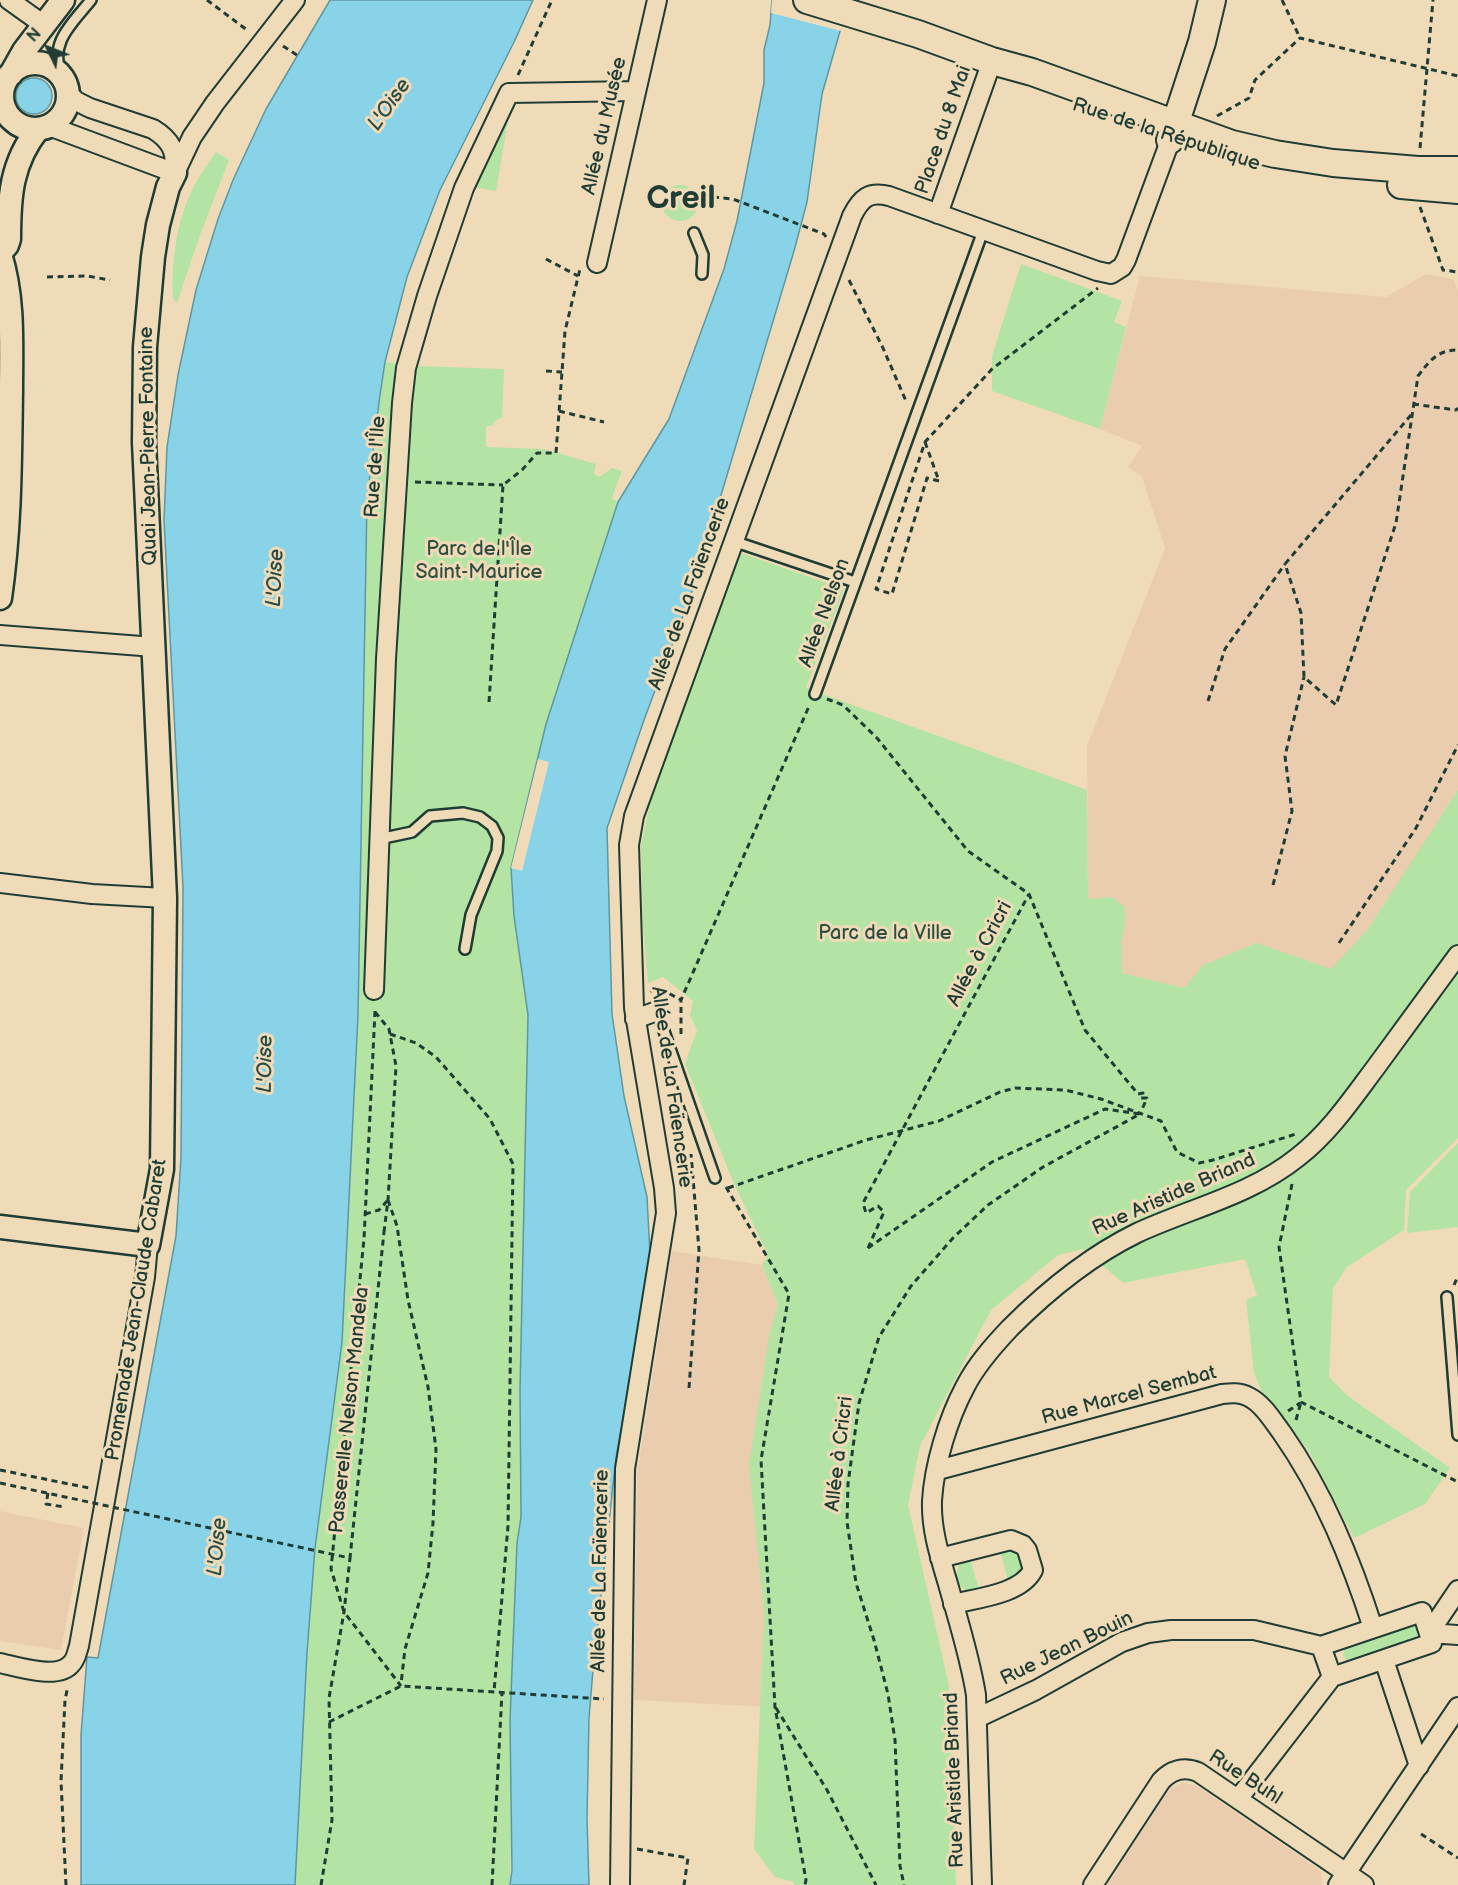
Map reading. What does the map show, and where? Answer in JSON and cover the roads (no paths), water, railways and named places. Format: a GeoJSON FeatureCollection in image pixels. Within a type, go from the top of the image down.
{"type":"FeatureCollection","features":[{"type":"Feature","properties":{"kind":"main road","name":"Rue de la République"},"geometry":{"type":"LineString","coordinates":[[807,0],[859,10],[992,62],[1015,81],[1030,89],[1176,125],[1230,160],[1345,179],[1439,172],[1458,189]]}},
{"type":"Feature","properties":{"kind":"main road"},"geometry":{"type":"LineString","coordinates":[[1176,125],[1202,42],[1212,0]]}},
{"type":"Feature","properties":{"kind":"street"},"geometry":{"type":"LineString","coordinates":[[9,0],[44,25]]}},
{"type":"Feature","properties":{"kind":"street"},"geometry":{"type":"LineString","coordinates":[[44,25],[41,38],[42,50],[60,79],[81,104],[162,134],[173,147],[175,173],[44,128],[27,129],[17,124],[7,114],[4,93],[24,51],[63,0]]}},
{"type":"Feature","properties":{"kind":"street","name":"Quai Jean-Pierre Fontaine"},"geometry":{"type":"LineString","coordinates":[[165,898],[144,424],[145,347],[153,257],[158,225],[168,187],[192,137],[241,68],[294,0]]}},
{"type":"Feature","properties":{"kind":"street","name":"Allée du Musée"},"geometry":{"type":"LineString","coordinates":[[589,264],[636,91],[657,0]]}},
{"type":"Feature","properties":{"kind":"street","name":"Place du 8 Mai"},"geometry":{"type":"LineString","coordinates":[[938,214],[992,62]]}},
{"type":"Feature","properties":{"kind":"street"},"geometry":{"type":"LineString","coordinates":[[0,598],[2,557],[10,494],[11,355],[8,287],[0,254],[9,239],[9,200],[13,181],[26,146],[44,128],[61,116],[65,109],[60,79],[41,64],[19,67],[4,93]]}},
{"type":"Feature","properties":{"kind":"street","name":"Rue de l'Île"},"geometry":{"type":"LineString","coordinates":[[374,990],[386,660],[406,368],[427,296],[464,188],[509,93],[636,91]]}},
{"type":"Feature","properties":{"kind":"street"},"geometry":{"type":"LineString","coordinates":[[938,214],[1111,274],[1122,267],[1126,260],[1176,125]]}},
{"type":"Feature","properties":{"kind":"street","name":"Allée de La Faïencerie"},"geometry":{"type":"LineString","coordinates":[[620,1885],[625,1469],[666,1213],[664,1188],[635,1019],[629,845],[631,825],[856,207],[867,195],[880,194],[938,214]]}},
{"type":"Feature","properties":{"kind":"street"},"geometry":{"type":"LineString","coordinates":[[0,635],[154,647]]}},
{"type":"Feature","properties":{"kind":"street"},"geometry":{"type":"LineString","coordinates":[[0,883],[92,894],[165,898]]}},
{"type":"Feature","properties":{"kind":"street","name":"Promenade Jean-Claude Cabaret"},"geometry":{"type":"LineString","coordinates":[[0,1664],[65,1675],[79,1646],[162,1169],[165,898]]}},
{"type":"Feature","properties":{"kind":"street","name":"Rue Aristide Briand"},"geometry":{"type":"LineString","coordinates":[[982,1885],[974,1681],[940,1558],[932,1512],[934,1488],[943,1446],[964,1387],[996,1342],[1044,1295],[1083,1264],[1136,1234],[1257,1184],[1298,1158],[1330,1126],[1458,955]]}},
{"type":"Feature","properties":{"kind":"street"},"geometry":{"type":"LineString","coordinates":[[635,1019],[657,1011]]}},
{"type":"Feature","properties":{"kind":"street"},"geometry":{"type":"LineString","coordinates":[[0,1227],[148,1245]]}},
{"type":"Feature","properties":{"kind":"street","name":"Rue Marcel Sembat"},"geometry":{"type":"LineString","coordinates":[[938,1470],[1222,1394],[1247,1395],[1255,1400],[1274,1421],[1317,1489],[1345,1549],[1373,1628]]}},
{"type":"Feature","properties":{"kind":"street"},"geometry":{"type":"LineString","coordinates":[[940,1558],[1011,1540],[1023,1545],[1027,1550],[1033,1570],[1029,1578],[1016,1588],[953,1604]]}},
{"type":"Feature","properties":{"kind":"street"},"geometry":{"type":"LineString","coordinates":[[1429,1633],[1458,1590]]}},
{"type":"Feature","properties":{"kind":"street"},"geometry":{"type":"LineString","coordinates":[[1238,1799],[1332,1677],[1432,1643],[1422,1612],[1321,1646],[1332,1677]]}},
{"type":"Feature","properties":{"kind":"street","name":"Rue Jean Bouin"},"geometry":{"type":"LineString","coordinates":[[977,1718],[1036,1690],[1122,1642],[1148,1634],[1171,1630],[1254,1630],[1321,1646]]}},
{"type":"Feature","properties":{"kind":"street"},"geometry":{"type":"LineString","coordinates":[[1429,1633],[1458,1635]]}},
{"type":"Feature","properties":{"kind":"street"},"geometry":{"type":"LineString","coordinates":[[1384,1660],[1419,1766]]}},
{"type":"Feature","properties":{"kind":"street"},"geometry":{"type":"LineString","coordinates":[[1342,1879],[1458,1707]]}},
{"type":"Feature","properties":{"kind":"street","name":"Rue Buhl"},"geometry":{"type":"LineString","coordinates":[[1093,1885],[1161,1781],[1171,1772],[1185,1769],[1193,1770],[1238,1799],[1342,1879],[1364,1885]]}},
{"type":"Feature","properties":{"kind":"lane"},"geometry":{"type":"LineString","coordinates":[[60,79],[56,57],[59,43],[91,0]]}},
{"type":"Feature","properties":{"kind":"lane","name":"Allée Nelson"},"geometry":{"type":"LineString","coordinates":[[815,694],[983,231]]}},
{"type":"Feature","properties":{"kind":"lane"},"geometry":{"type":"LineString","coordinates":[[694,233],[703,255],[702,274]]}},
{"type":"Feature","properties":{"kind":"lane"},"geometry":{"type":"LineString","coordinates":[[733,541],[855,582]]}},
{"type":"Feature","properties":{"kind":"lane"},"geometry":{"type":"LineString","coordinates":[[379,839],[412,832],[430,816],[463,813],[480,817],[492,826],[498,838],[497,851],[471,915],[465,949]]}},
{"type":"Feature","properties":{"kind":"lane"},"geometry":{"type":"LineString","coordinates":[[657,1011],[715,1178]]}},
{"type":"Feature","properties":{"kind":"lane"},"geometry":{"type":"LineString","coordinates":[[1447,1297],[1458,1435]]}},
{"type":"Feature","properties":{"kind":"water","name":"L'Oise"},"geometry":{"type":"Polygon","coordinates":[[[330,0],[533,0],[440,190],[407,277],[385,362],[380,395],[367,499],[358,1015],[342,1342],[315,1548],[295,1885],[81,1885],[81,1735],[87,1657],[98,1658],[176,1236],[181,1157],[183,887],[164,520],[167,447],[178,375],[196,290],[218,219],[233,180],[266,109],[330,0]]]}},
{"type":"Feature","properties":{"kind":"water"},"geometry":{"type":"Polygon","coordinates":[[[772,0],[849,0],[822,94],[807,202],[794,251],[693,589],[607,828],[612,1014],[624,1096],[647,1197],[650,1254],[646,1293],[616,1458],[593,1670],[589,1718],[587,1818],[589,1885],[510,1885],[512,1870],[510,1721],[517,1543],[521,1517],[520,1390],[528,1015],[514,916],[511,868],[546,724],[618,502],[669,419],[724,269],[737,221],[764,83],[764,50],[770,25],[772,0]]]}},
{"type":"Feature","properties":{"kind":"water"},"geometry":{"type":"Polygon","coordinates":[[[34,78],[46,84],[52,96],[46,108],[34,114],[22,108],[16,96],[22,84],[34,78]]]}},
{"type":"Feature","properties":{"kind":"district","name":"Creil"},"geometry":{"type":"Point","coordinates":[681,200]}},
{"type":"Feature","properties":{"kind":"park label","name":"Parc de l'Île Saint-Maurice"},"geometry":{"type":"Point","coordinates":[479,562]}},
{"type":"Feature","properties":{"kind":"park label","name":"Parc de la Ville"},"geometry":{"type":"Point","coordinates":[885,934]}}]}
